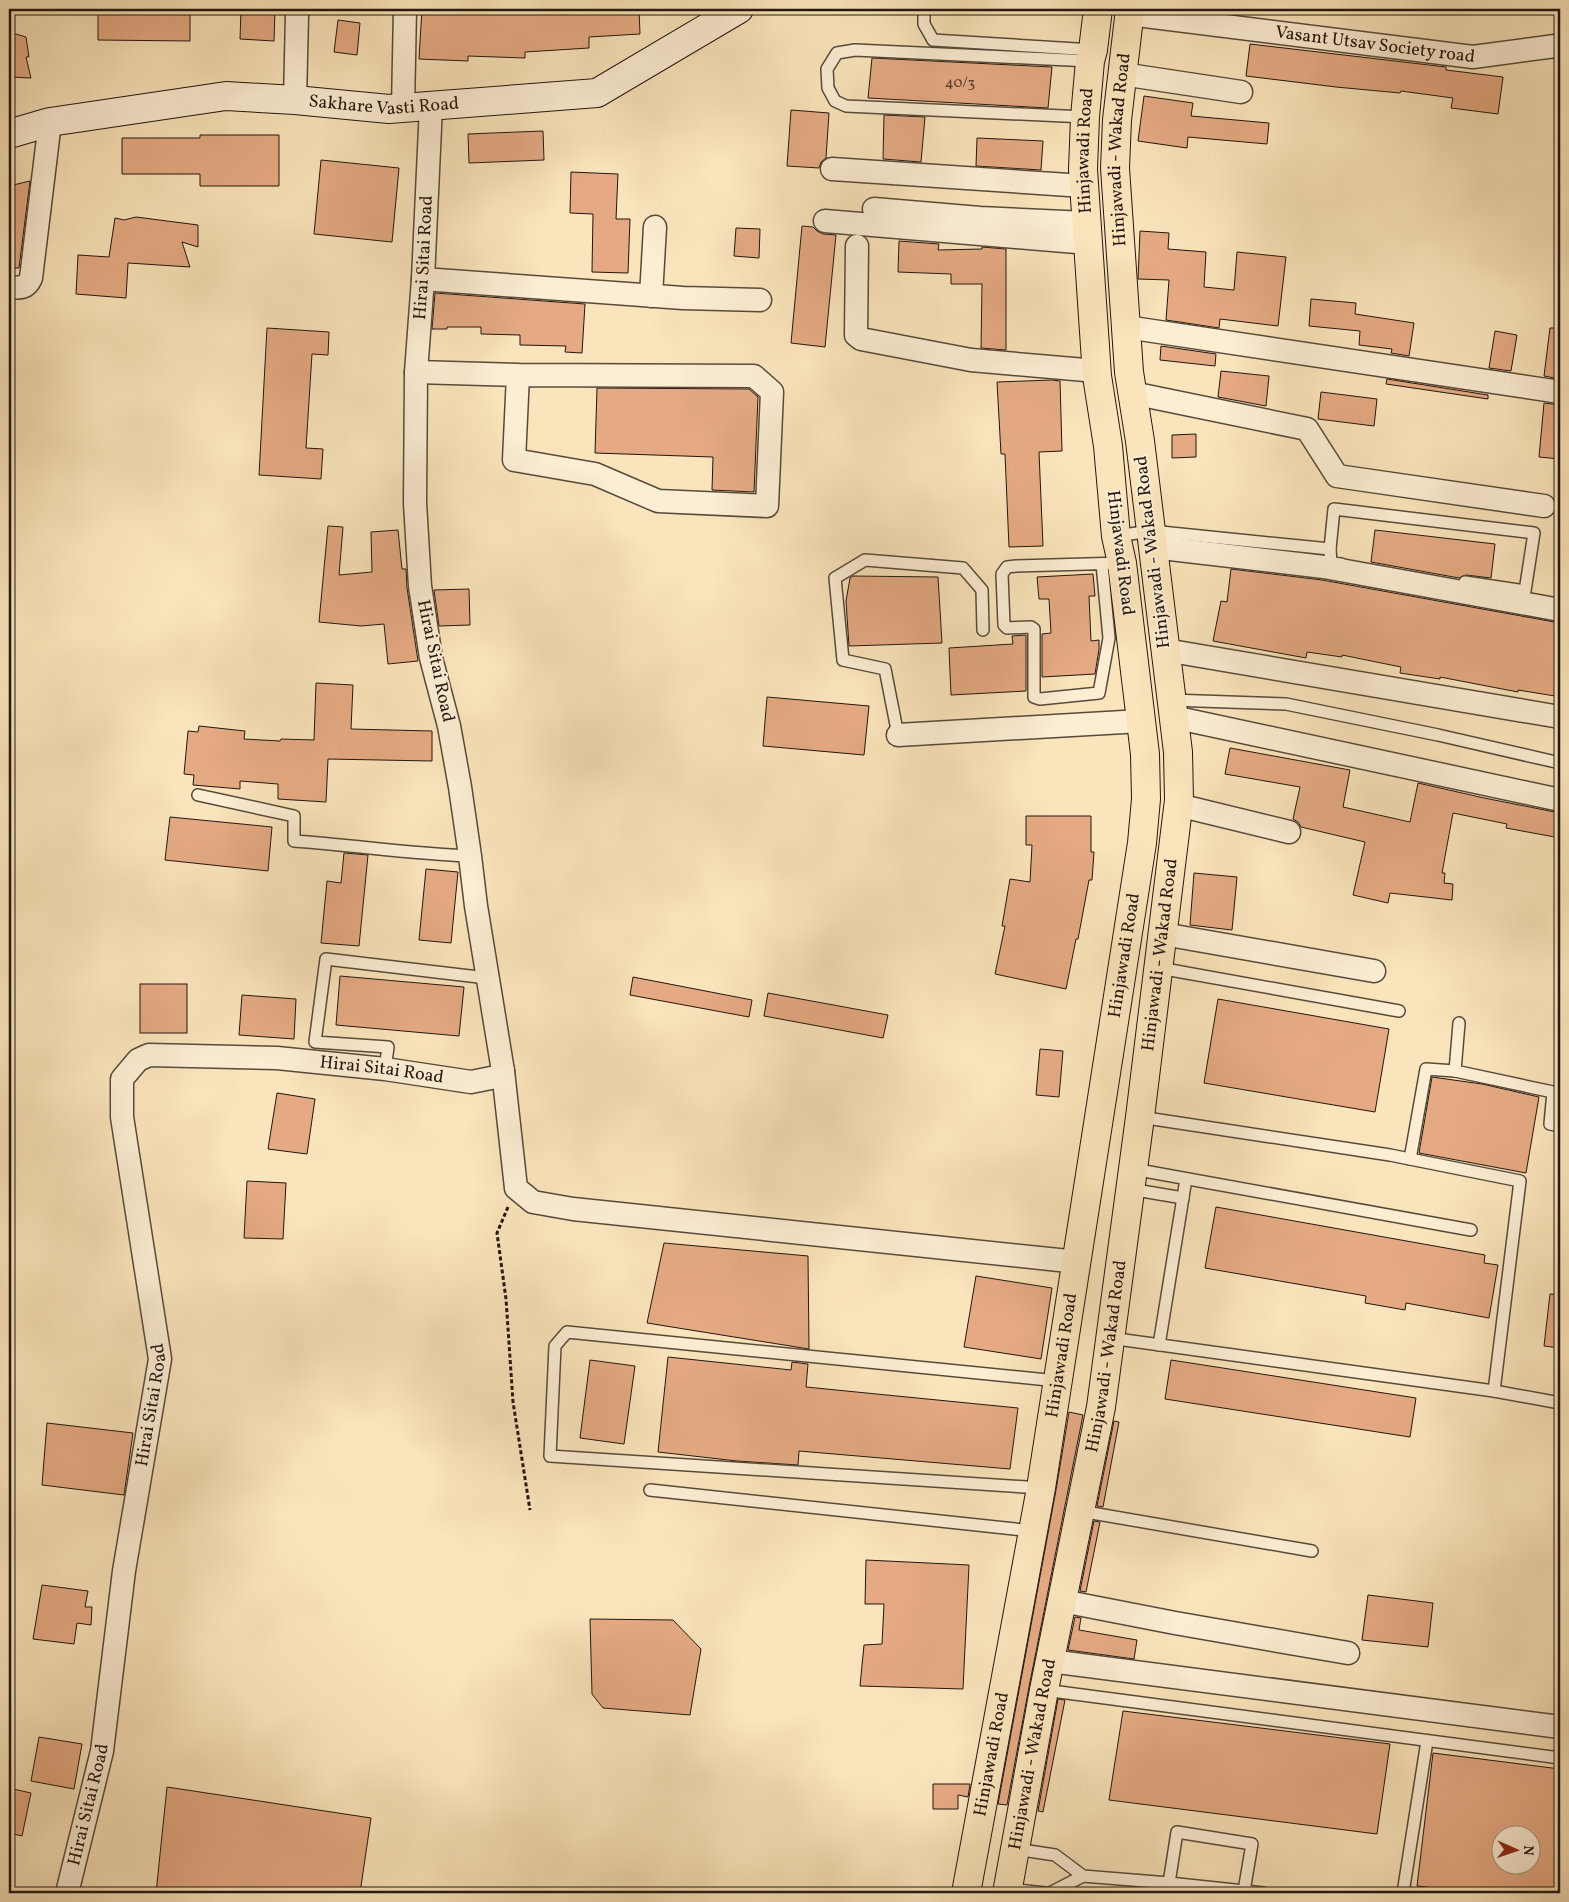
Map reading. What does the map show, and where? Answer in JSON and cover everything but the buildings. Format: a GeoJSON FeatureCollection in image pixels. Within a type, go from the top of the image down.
{"type":"FeatureCollection","features":[{"type":"Feature","properties":{"kind":"main road","name":"Hinjawadi Road"},"geometry":{"type":"LineString","coordinates":[[966,1893],[1041,1488],[1078,1262],[1142,843],[1146,799],[1145,754],[1141,721],[1112,564],[1116,536],[1108,446],[1097,371],[1084,186],[1085,117],[1098,9]]}},
{"type":"Feature","properties":{"kind":"main road","name":"Hinjawadi - Wakad Road"},"geometry":{"type":"LineString","coordinates":[[1007,1891],[1044,1690],[1101,1407],[1140,1117],[1178,804],[1178,752],[1132,393],[1116,168],[1117,120],[1130,11]]}},
{"type":"Feature","properties":{"kind":"street"},"geometry":{"type":"LineString","coordinates":[[295,9],[297,15],[295,100]]}},
{"type":"Feature","properties":{"kind":"street"},"geometry":{"type":"LineString","coordinates":[[403,108],[404,9]]}},
{"type":"Feature","properties":{"kind":"street","name":"Sakhare Vasti Road"},"geometry":{"type":"LineString","coordinates":[[9,134],[50,122],[226,96],[403,108],[597,93],[739,9]]}},
{"type":"Feature","properties":{"kind":"street","name":"Vasant Utsav Society road"},"geometry":{"type":"LineString","coordinates":[[1130,11],[1473,57],[1555,46],[1560,47]]}},
{"type":"Feature","properties":{"kind":"street"},"geometry":{"type":"LineString","coordinates":[[1122,74],[1242,92]]}},
{"type":"Feature","properties":{"kind":"street","name":"Hirai Sitai Road"},"geometry":{"type":"LineString","coordinates":[[67,1893],[102,1751],[124,1571],[160,1359],[122,1117],[122,1079],[138,1060],[149,1054],[277,1058],[386,1069],[471,1082],[496,1077],[503,1071],[450,735],[431,658],[420,586],[415,503],[416,372],[423,280],[431,106]]}},
{"type":"Feature","properties":{"kind":"street"},"geometry":{"type":"LineString","coordinates":[[9,287],[21,288],[28,284],[31,278],[50,122]]}},
{"type":"Feature","properties":{"kind":"street"},"geometry":{"type":"LineString","coordinates":[[832,169],[1084,186]]}},
{"type":"Feature","properties":{"kind":"street"},"geometry":{"type":"LineString","coordinates":[[874,209],[980,218],[1087,233]]}},
{"type":"Feature","properties":{"kind":"street"},"geometry":{"type":"LineString","coordinates":[[825,222],[1087,233]]}},
{"type":"Feature","properties":{"kind":"street"},"geometry":{"type":"LineString","coordinates":[[651,296],[655,227]]}},
{"type":"Feature","properties":{"kind":"street"},"geometry":{"type":"LineString","coordinates":[[857,246],[856,335],[861,339],[971,360],[1097,371]]}},
{"type":"Feature","properties":{"kind":"street"},"geometry":{"type":"LineString","coordinates":[[423,280],[651,296],[760,300]]}},
{"type":"Feature","properties":{"kind":"street"},"geometry":{"type":"LineString","coordinates":[[1126,327],[1560,392]]}},
{"type":"Feature","properties":{"kind":"street"},"geometry":{"type":"LineString","coordinates":[[416,372],[518,375],[754,376],[772,392],[767,506],[658,501],[595,474],[514,460],[518,375]]}},
{"type":"Feature","properties":{"kind":"street"},"geometry":{"type":"LineString","coordinates":[[1132,393],[1307,430],[1337,476],[1544,506]]}},
{"type":"Feature","properties":{"kind":"street"},"geometry":{"type":"LineString","coordinates":[[1152,539],[1324,567],[1560,610]]}},
{"type":"Feature","properties":{"kind":"street"},"geometry":{"type":"LineString","coordinates":[[1165,650],[1560,718]]}},
{"type":"Feature","properties":{"kind":"street"},"geometry":{"type":"LineString","coordinates":[[1172,709],[1560,800]]}},
{"type":"Feature","properties":{"kind":"street"},"geometry":{"type":"LineString","coordinates":[[898,735],[1141,721]]}},
{"type":"Feature","properties":{"kind":"street"},"geometry":{"type":"LineString","coordinates":[[1178,804],[1289,832]]}},
{"type":"Feature","properties":{"kind":"street"},"geometry":{"type":"LineString","coordinates":[[1163,934],[1374,971]]}},
{"type":"Feature","properties":{"kind":"street"},"geometry":{"type":"LineString","coordinates":[[503,1071],[516,1188],[533,1202],[573,1209],[1078,1262]]}},
{"type":"Feature","properties":{"kind":"street"},"geometry":{"type":"LineString","coordinates":[[1062,1601],[1348,1653]]}},
{"type":"Feature","properties":{"kind":"street"},"geometry":{"type":"LineString","coordinates":[[1050,1661],[1560,1726]]}},
{"type":"Feature","properties":{"kind":"lane"},"geometry":{"type":"LineString","coordinates":[[924,9],[924,24],[933,40],[1091,56]]}},
{"type":"Feature","properties":{"kind":"lane"},"geometry":{"type":"LineString","coordinates":[[1085,117],[846,106],[835,101],[828,88],[827,69],[837,53],[855,50],[1091,56]]}},
{"type":"Feature","properties":{"kind":"lane"},"geometry":{"type":"LineString","coordinates":[[1334,509],[1534,533],[1525,590],[1331,562],[1330,549],[1334,509]]}},
{"type":"Feature","properties":{"kind":"lane"},"geometry":{"type":"LineString","coordinates":[[1116,536],[1330,549]]}},
{"type":"Feature","properties":{"kind":"lane"},"geometry":{"type":"LineString","coordinates":[[898,735],[885,669],[843,660],[835,578],[865,560],[962,568],[982,590],[983,630]]}},
{"type":"Feature","properties":{"kind":"lane"},"geometry":{"type":"LineString","coordinates":[[1112,564],[1109,638],[1099,693],[1040,699],[1034,697],[1032,686],[1034,629],[1031,627],[1006,628],[1004,625],[1002,574],[1007,567],[1016,566],[1112,564]]}},
{"type":"Feature","properties":{"kind":"lane"},"geometry":{"type":"LineString","coordinates":[[1172,709],[1286,704],[1438,735],[1560,763]]}},
{"type":"Feature","properties":{"kind":"lane"},"geometry":{"type":"LineString","coordinates":[[198,795],[294,816],[294,841],[373,848],[412,854],[470,856]]}},
{"type":"Feature","properties":{"kind":"lane"},"geometry":{"type":"LineString","coordinates":[[386,1069],[388,1047],[315,1042],[326,959],[487,978]]}},
{"type":"Feature","properties":{"kind":"lane"},"geometry":{"type":"LineString","coordinates":[[1158,968],[1399,1012]]}},
{"type":"Feature","properties":{"kind":"lane"},"geometry":{"type":"LineString","coordinates":[[1456,1072],[1459,1023]]}},
{"type":"Feature","properties":{"kind":"lane"},"geometry":{"type":"LineString","coordinates":[[1410,1159],[1426,1069],[1456,1072],[1553,1092],[1550,1124],[1560,1126]]}},
{"type":"Feature","properties":{"kind":"lane"},"geometry":{"type":"LineString","coordinates":[[1140,1117],[1410,1159],[1520,1181],[1494,1391]]}},
{"type":"Feature","properties":{"kind":"lane"},"geometry":{"type":"LineString","coordinates":[[1132,1179],[1186,1179],[1471,1230]]}},
{"type":"Feature","properties":{"kind":"lane"},"geometry":{"type":"LineString","coordinates":[[1132,1179],[1182,1198]]}},
{"type":"Feature","properties":{"kind":"lane"},"geometry":{"type":"LineString","coordinates":[[1159,1345],[1186,1179]]}},
{"type":"Feature","properties":{"kind":"lane"},"geometry":{"type":"LineString","coordinates":[[1041,1488],[550,1456],[555,1346],[567,1332],[1058,1381]]}},
{"type":"Feature","properties":{"kind":"lane"},"geometry":{"type":"LineString","coordinates":[[1110,1338],[1494,1391],[1560,1403]]}},
{"type":"Feature","properties":{"kind":"lane"},"geometry":{"type":"LineString","coordinates":[[650,1490],[1033,1531]]}},
{"type":"Feature","properties":{"kind":"lane"},"geometry":{"type":"LineString","coordinates":[[1080,1512],[1312,1551]]}},
{"type":"Feature","properties":{"kind":"lane"},"geometry":{"type":"LineString","coordinates":[[1044,1690],[1560,1758]]}},
{"type":"Feature","properties":{"kind":"lane"},"geometry":{"type":"LineString","coordinates":[[1403,1893],[1427,1741]]}},
{"type":"Feature","properties":{"kind":"lane"},"geometry":{"type":"LineString","coordinates":[[1169,1883],[1177,1832],[1252,1844],[1244,1891]]}},
{"type":"Feature","properties":{"kind":"lane"},"geometry":{"type":"LineString","coordinates":[[1015,1849],[1055,1855],[1083,1876]]}},
{"type":"Feature","properties":{"kind":"lane"},"geometry":{"type":"LineString","coordinates":[[1050,1893],[1083,1876],[1263,1893]]}},
{"type":"Feature","properties":{"kind":"lane"},"geometry":{"type":"LineString","coordinates":[[1007,1891],[1045,1893]]}},
{"type":"Feature","properties":{"kind":"path"},"geometry":{"type":"LineString","coordinates":[[516,1188],[497,1233],[506,1299],[514,1402],[530,1510]]}}]}
